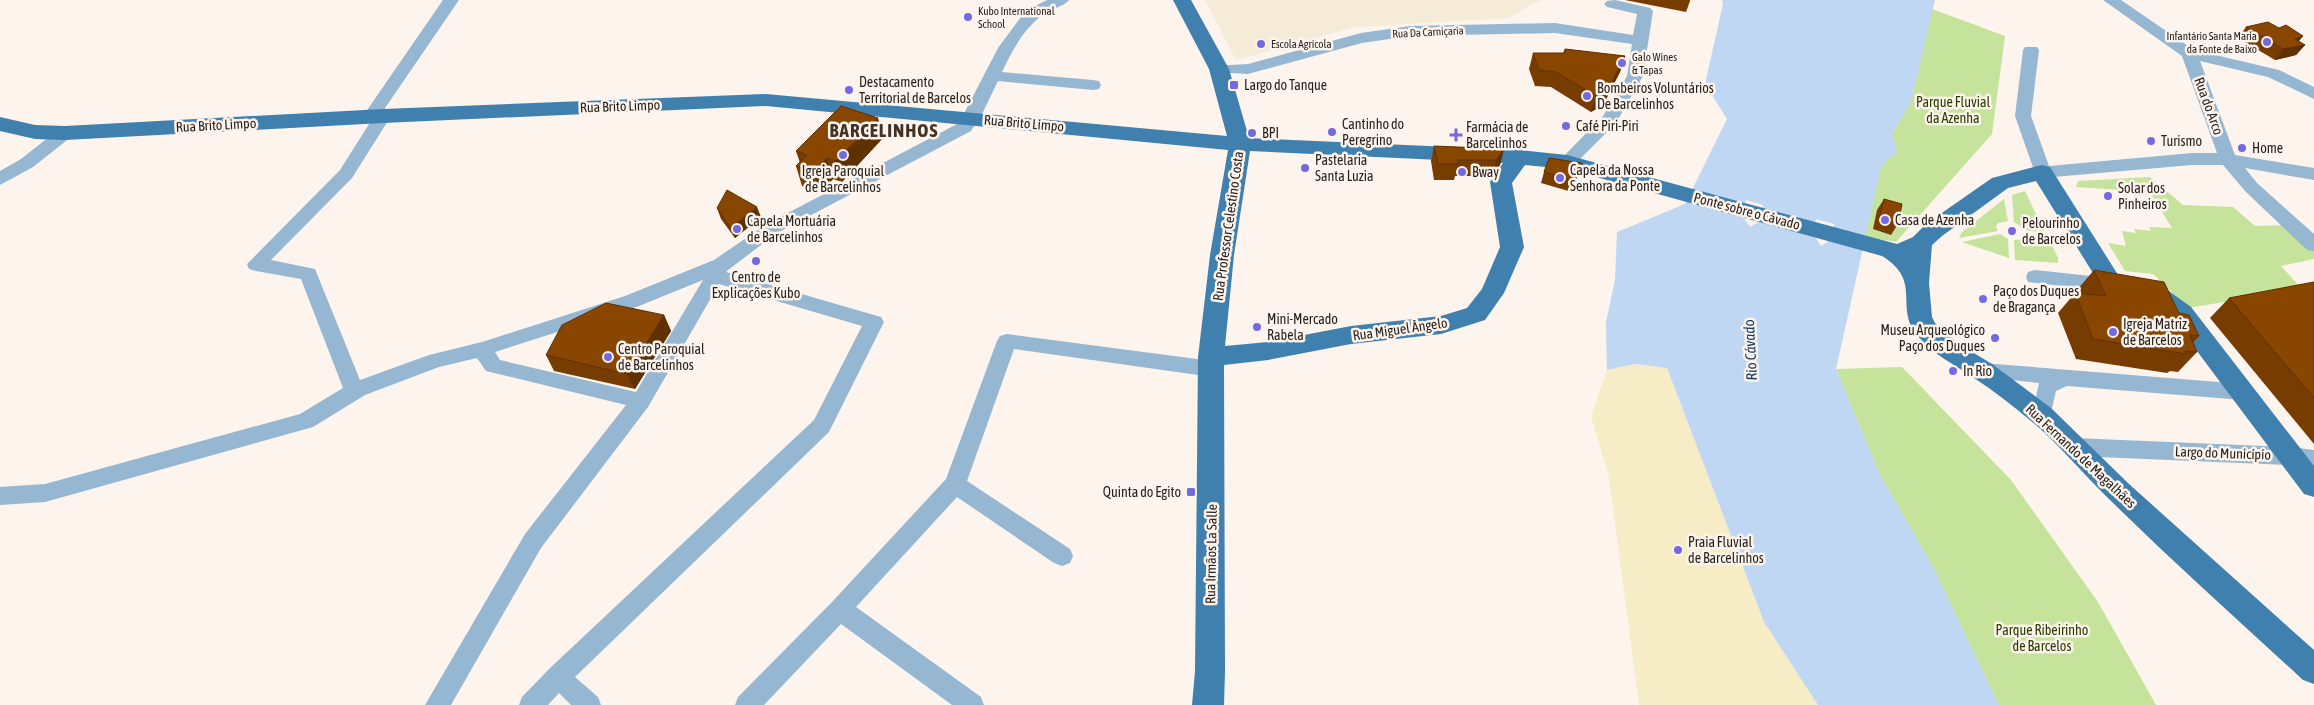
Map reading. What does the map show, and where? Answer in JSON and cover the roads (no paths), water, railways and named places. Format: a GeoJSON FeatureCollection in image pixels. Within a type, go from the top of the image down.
{"type":"FeatureCollection","features":[{"type":"Feature","properties":{"kind":"main road","name":"Rua Professor Celestino Costa"},"geometry":{"type":"LineString","coordinates":[[1182,0],[1219,69],[1240,144],[1222,255],[1212,363],[1212,403]]}},
{"type":"Feature","properties":{"kind":"main road","name":"Rua Brito Limpo"},"geometry":{"type":"LineString","coordinates":[[0,124],[35,132],[65,133],[377,116],[766,100],[1240,144],[1519,156]]}},
{"type":"Feature","properties":{"kind":"main road","name":"Ponte sobre o Cávado"},"geometry":{"type":"LineString","coordinates":[[1519,156],[1567,162],[1886,249]]}},
{"type":"Feature","properties":{"kind":"main road","name":"Rua Miguel Ângelo"},"geometry":{"type":"LineString","coordinates":[[1212,363],[1351,335],[1441,325],[1476,314],[1492,293],[1512,247],[1501,182],[1519,156]]}},
{"type":"Feature","properties":{"kind":"main road"},"geometry":{"type":"LineString","coordinates":[[1886,249],[1904,249],[1921,242],[1934,230],[2000,183],[2042,172],[2112,285]]}},
{"type":"Feature","properties":{"kind":"main road","name":"Rua Fernando de Magalhães"},"geometry":{"type":"LineString","coordinates":[[1921,242],[1917,283],[1920,317],[1925,328],[1950,351],[1983,370],[2042,415],[2119,492],[2314,670]]}},
{"type":"Feature","properties":{"kind":"main road"},"geometry":{"type":"LineString","coordinates":[[1886,249],[1904,258],[1911,266],[1917,283]]}},
{"type":"Feature","properties":{"kind":"main road","name":"Largo do Município"},"geometry":{"type":"LineString","coordinates":[[2112,285],[2154,292],[2182,313],[2243,392],[2302,458]]}},
{"type":"Feature","properties":{"kind":"main road","name":"Rua Irmãos La Salle"},"geometry":{"type":"LineString","coordinates":[[1208,705],[1210,671],[1212,403]]}},
{"type":"Feature","properties":{"kind":"main road"},"geometry":{"type":"LineString","coordinates":[[2302,458],[2314,486]]}},
{"type":"Feature","properties":{"kind":"street"},"geometry":{"type":"LineString","coordinates":[[354,391],[308,274],[256,264],[346,174],[377,116],[451,0]]}},
{"type":"Feature","properties":{"kind":"street"},"geometry":{"type":"LineString","coordinates":[[0,496],[45,494],[306,421],[354,391],[436,360],[482,349],[718,271],[771,229],[965,127],[972,118],[992,76],[1017,31],[1027,19],[1041,8],[1061,0]]}},
{"type":"Feature","properties":{"kind":"street"},"geometry":{"type":"LineString","coordinates":[[2111,0],[2189,54],[2273,73],[2297,83],[2314,94]]}},
{"type":"Feature","properties":{"kind":"street"},"geometry":{"type":"LineString","coordinates":[[1567,162],[1610,119],[1635,76],[1645,11],[1612,4]]}},
{"type":"Feature","properties":{"kind":"street","name":"Rua Da Carniçaria"},"geometry":{"type":"LineString","coordinates":[[1219,69],[1248,69],[1361,38],[1410,31],[1555,28],[1640,41]]}},
{"type":"Feature","properties":{"kind":"street"},"geometry":{"type":"LineString","coordinates":[[2031,50],[2023,116],[2042,172],[2182,160],[2228,159],[2314,174]]}},
{"type":"Feature","properties":{"kind":"street","name":"Rua do Arco"},"geometry":{"type":"LineString","coordinates":[[2189,54],[2228,159],[2251,187],[2314,245]]}},
{"type":"Feature","properties":{"kind":"street"},"geometry":{"type":"LineString","coordinates":[[992,76],[1064,84],[1093,85]]}},
{"type":"Feature","properties":{"kind":"street"},"geometry":{"type":"LineString","coordinates":[[0,179],[27,163],[65,133]]}},
{"type":"Feature","properties":{"kind":"street"},"geometry":{"type":"LineString","coordinates":[[439,704],[533,541],[641,401],[718,271]]}},
{"type":"Feature","properties":{"kind":"street"},"geometry":{"type":"LineString","coordinates":[[531,705],[558,677],[822,426],[874,322],[718,271]]}},
{"type":"Feature","properties":{"kind":"street"},"geometry":{"type":"LineString","coordinates":[[2035,277],[2112,285]]}},
{"type":"Feature","properties":{"kind":"street"},"geometry":{"type":"LineString","coordinates":[[747,705],[840,609],[956,484],[1007,341],[1212,363]]}},
{"type":"Feature","properties":{"kind":"street"},"geometry":{"type":"LineString","coordinates":[[482,349],[493,366],[641,401]]}},
{"type":"Feature","properties":{"kind":"street"},"geometry":{"type":"LineString","coordinates":[[1983,370],[2243,392]]}},
{"type":"Feature","properties":{"kind":"street"},"geometry":{"type":"LineString","coordinates":[[2042,415],[2047,387],[2066,378]]}},
{"type":"Feature","properties":{"kind":"street","name":"Largo do Município"},"geometry":{"type":"LineString","coordinates":[[2074,447],[2302,458]]}},
{"type":"Feature","properties":{"kind":"street"},"geometry":{"type":"LineString","coordinates":[[956,484],[1062,556]]}},
{"type":"Feature","properties":{"kind":"street"},"geometry":{"type":"LineString","coordinates":[[840,609],[972,705]]}},
{"type":"Feature","properties":{"kind":"street"},"geometry":{"type":"LineString","coordinates":[[558,677],[589,705]]}},
{"type":"Feature","properties":{"kind":"water","name":"Rio Cávado"},"geometry":{"type":"Polygon","coordinates":[[[1722,0],[1935,0],[1911,102],[1892,134],[1897,152],[1881,167],[1836,369],[1880,475],[1932,565],[1999,705],[1818,705],[1764,622],[1667,368],[1635,364],[1607,370],[1606,322],[1615,280],[1617,232],[1685,204],[1727,119],[1705,84],[1723,4],[1722,0]],[[1746,200],[1742,215],[1750,227],[1761,220],[1763,205],[1746,200]],[[1816,219],[1813,234],[1821,246],[1832,239],[1834,224],[1816,219]]]}},
{"type":"Feature","properties":{"kind":"place","name":"Kubo International School"},"geometry":{"type":"Point","coordinates":[968,17]}},
{"type":"Feature","properties":{"kind":"place","name":"Infantário Santa Maria da Fonte de Baixo"},"geometry":{"type":"Point","coordinates":[2267,42]}},
{"type":"Feature","properties":{"kind":"place","name":"Escola Agrícola"},"geometry":{"type":"Point","coordinates":[1261,44]}},
{"type":"Feature","properties":{"kind":"place","name":"Galo Wines & Tapas"},"geometry":{"type":"Point","coordinates":[1622,63]}},
{"type":"Feature","properties":{"kind":"place","name":"Largo do Tanque"},"geometry":{"type":"Point","coordinates":[1234,85]}},
{"type":"Feature","properties":{"kind":"place","name":"Destacamento Territorial de Barcelos"},"geometry":{"type":"Point","coordinates":[849,90]}},
{"type":"Feature","properties":{"kind":"place","name":"Bombeiros Voluntários De Barcelinhos"},"geometry":{"type":"Point","coordinates":[1587,96]}},
{"type":"Feature","properties":{"kind":"place","name":"Café Piri-Piri"},"geometry":{"type":"Point","coordinates":[1566,126]}},
{"type":"Feature","properties":{"kind":"place","name":"Cantinho do Peregrino"},"geometry":{"type":"Point","coordinates":[1332,132]}},
{"type":"Feature","properties":{"kind":"place","name":"BPI"},"geometry":{"type":"Point","coordinates":[1252,133]}},
{"type":"Feature","properties":{"kind":"place","name":"Farmácia de Barcelinhos"},"geometry":{"type":"Point","coordinates":[1456,135]}},
{"type":"Feature","properties":{"kind":"place","name":"Turismo"},"geometry":{"type":"Point","coordinates":[2151,141]}},
{"type":"Feature","properties":{"kind":"place","name":"Home"},"geometry":{"type":"Point","coordinates":[2242,148]}},
{"type":"Feature","properties":{"kind":"place","name":"Igreja Paroquial de Barcelinhos"},"geometry":{"type":"Point","coordinates":[843,155]}},
{"type":"Feature","properties":{"kind":"place","name":"Pastelaria Santa Luzia"},"geometry":{"type":"Point","coordinates":[1305,168]}},
{"type":"Feature","properties":{"kind":"place","name":"Bway"},"geometry":{"type":"Point","coordinates":[1462,172]}},
{"type":"Feature","properties":{"kind":"place","name":"Capela da Nossa Senhora da Ponte"},"geometry":{"type":"Point","coordinates":[1560,178]}},
{"type":"Feature","properties":{"kind":"place","name":"Solar dos Pinheiros"},"geometry":{"type":"Point","coordinates":[2108,196]}},
{"type":"Feature","properties":{"kind":"place","name":"Casa de Azenha"},"geometry":{"type":"Point","coordinates":[1885,220]}},
{"type":"Feature","properties":{"kind":"place","name":"Capela Mortuária de Barcelinhos"},"geometry":{"type":"Point","coordinates":[737,229]}},
{"type":"Feature","properties":{"kind":"place","name":"Pelourinho de Barcelos"},"geometry":{"type":"Point","coordinates":[2012,231]}},
{"type":"Feature","properties":{"kind":"place","name":"Centro de Explicações Kubo"},"geometry":{"type":"Point","coordinates":[756,261]}},
{"type":"Feature","properties":{"kind":"place","name":"Paço dos Duques de Bragança"},"geometry":{"type":"Point","coordinates":[1983,299]}},
{"type":"Feature","properties":{"kind":"place","name":"Mini-Mercado Rabela"},"geometry":{"type":"Point","coordinates":[1257,327]}},
{"type":"Feature","properties":{"kind":"place","name":"Igreja Matriz de Barcelos"},"geometry":{"type":"Point","coordinates":[2113,332]}},
{"type":"Feature","properties":{"kind":"place","name":"Museu Arqueológico Paço dos Duques"},"geometry":{"type":"Point","coordinates":[1995,338]}},
{"type":"Feature","properties":{"kind":"place","name":"Centro Paroquial de Barcelinhos"},"geometry":{"type":"Point","coordinates":[608,357]}},
{"type":"Feature","properties":{"kind":"place","name":"In Rio"},"geometry":{"type":"Point","coordinates":[1953,371]}},
{"type":"Feature","properties":{"kind":"place","name":"Quinta do Egito"},"geometry":{"type":"Point","coordinates":[1191,492]}},
{"type":"Feature","properties":{"kind":"place","name":"Praia Fluvial de Barcelinhos"},"geometry":{"type":"Point","coordinates":[1678,550]}},
{"type":"Feature","properties":{"kind":"district","name":"BARCELINHOS"},"geometry":{"type":"Point","coordinates":[884,130]}},
{"type":"Feature","properties":{"kind":"park label","name":"Parque Fluvial da Azenha"},"geometry":{"type":"Point","coordinates":[1953,110]}},
{"type":"Feature","properties":{"kind":"park label","name":"Parque Ribeirinho de Barcelos"},"geometry":{"type":"Point","coordinates":[2042,638]}}]}
